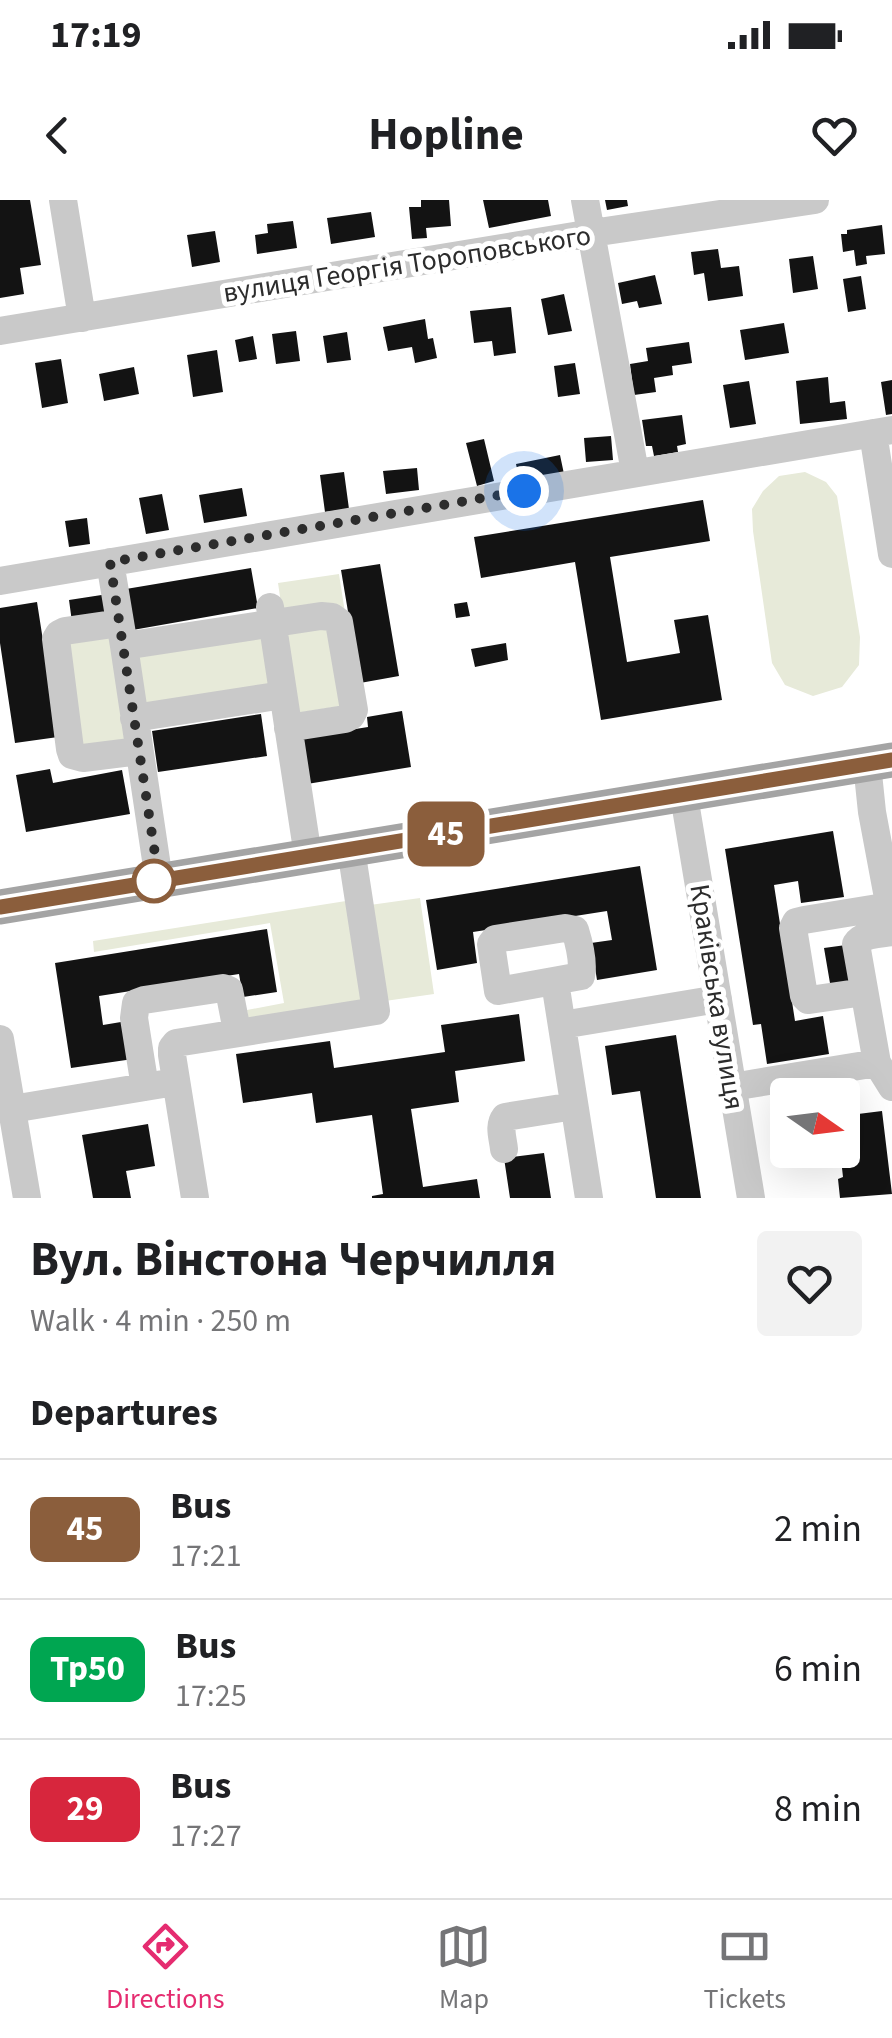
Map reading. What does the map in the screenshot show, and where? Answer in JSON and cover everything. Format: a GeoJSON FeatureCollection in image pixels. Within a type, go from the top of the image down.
{"type":"FeatureCollection","features":[{"type":"Feature","properties":{"kind":"main road"},"geometry":{"type":"LineString","coordinates":[[0,907],[879,762]]}},
{"type":"Feature","properties":{"kind":"street"},"geometry":{"type":"LineString","coordinates":[[63,200],[82,318]]}},
{"type":"Feature","properties":{"kind":"street"},"geometry":{"type":"LineString","coordinates":[[585,200],[635,472]]}},
{"type":"Feature","properties":{"kind":"street","name":"вулиця Георгія Тороповського"},"geometry":{"type":"LineString","coordinates":[[0,331],[815,200]]}},
{"type":"Feature","properties":{"kind":"street"},"geometry":{"type":"LineString","coordinates":[[0,581],[882,431],[892,554]]}},
{"type":"Feature","properties":{"kind":"street"},"geometry":{"type":"LineString","coordinates":[[110,562],[159,880]]}},
{"type":"Feature","properties":{"kind":"street"},"geometry":{"type":"LineString","coordinates":[[271,614],[308,856]]}},
{"type":"Feature","properties":{"kind":"street"},"geometry":{"type":"LineString","coordinates":[[140,750],[82,758],[72,755],[56,639],[59,634],[122,634],[271,614],[332,618],[339,622],[354,703],[351,716],[288,728]]}},
{"type":"Feature","properties":{"kind":"street"},"geometry":{"type":"LineString","coordinates":[[134,718],[283,695]]}},
{"type":"Feature","properties":{"kind":"street"},"geometry":{"type":"LineString","coordinates":[[879,762],[872,812],[891,919]]}},
{"type":"Feature","properties":{"kind":"street","name":"Краківська вулиця"},"geometry":{"type":"LineString","coordinates":[[684,796],[751,1198]]}},
{"type":"Feature","properties":{"kind":"street"},"geometry":{"type":"LineString","coordinates":[[195,1198],[172,1055],[176,1043],[376,1010],[351,849]]}},
{"type":"Feature","properties":{"kind":"street"},"geometry":{"type":"LineString","coordinates":[[864,992],[808,1000],[804,996],[793,928],[796,922],[804,920],[891,919]]}},
{"type":"Feature","properties":{"kind":"street"},"geometry":{"type":"LineString","coordinates":[[891,919],[856,944],[877,1063],[892,1087]]}},
{"type":"Feature","properties":{"kind":"street"},"geometry":{"type":"LineString","coordinates":[[555,982],[589,1198]]}},
{"type":"Feature","properties":{"kind":"street"},"geometry":{"type":"LineString","coordinates":[[145,1088],[134,1018],[136,1003],[223,988],[229,990],[232,998],[238,1032]]}},
{"type":"Feature","properties":{"kind":"street"},"geometry":{"type":"LineString","coordinates":[[562,1025],[718,999]]}},
{"type":"Feature","properties":{"kind":"street"},"geometry":{"type":"LineString","coordinates":[[0,1040],[26,1198]]}},
{"type":"Feature","properties":{"kind":"street"},"geometry":{"type":"LineString","coordinates":[[732,1088],[877,1063]]}},
{"type":"Feature","properties":{"kind":"street"},"geometry":{"type":"LineString","coordinates":[[12,1110],[176,1082]]}},
{"type":"Feature","properties":{"kind":"street"},"geometry":{"type":"LineString","coordinates":[[504,1149],[505,1117],[574,1106]]}},
{"type":"Feature","properties":{"kind":"green space"},"geometry":{"type":"Polygon","coordinates":[[[805,472],[826,482],[837,496],[860,637],[859,665],[842,687],[813,696],[785,685],[772,663],[752,509],[779,476],[805,472]]]}},
{"type":"Feature","properties":{"kind":"green space"},"geometry":{"type":"Polygon","coordinates":[[[339,574],[359,703],[297,713],[278,583],[339,574]]]}},
{"type":"Feature","properties":{"kind":"green space"},"geometry":{"type":"Polygon","coordinates":[[[269,628],[277,690],[140,710],[131,649],[269,628]]]}},
{"type":"Feature","properties":{"kind":"green space"},"geometry":{"type":"Polygon","coordinates":[[[114,630],[131,755],[69,764],[52,638],[114,630]]]}},
{"type":"Feature","properties":{"kind":"green space"},"geometry":{"type":"Polygon","coordinates":[[[420,898],[434,994],[385,1001],[370,905],[420,898]]]}},
{"type":"Feature","properties":{"kind":"green space"},"geometry":{"type":"Polygon","coordinates":[[[346,901],[363,1007],[249,1024],[247,1010],[284,1003],[270,923],[94,952],[93,941],[346,901]]]}},
{"type":"Feature","properties":{"kind":"building"},"geometry":{"type":"Polygon","coordinates":[[[0,200],[30,200],[41,265],[20,268],[24,294],[0,298],[0,200]]]}},
{"type":"Feature","properties":{"kind":"building"},"geometry":{"type":"Polygon","coordinates":[[[421,200],[449,200],[451,226],[426,228],[427,238],[412,239],[409,207],[421,207],[421,200]]]}},
{"type":"Feature","properties":{"kind":"building"},"geometry":{"type":"Polygon","coordinates":[[[483,200],[548,200],[551,216],[489,228],[483,200]]]}},
{"type":"Feature","properties":{"kind":"building"},"geometry":{"type":"Polygon","coordinates":[[[605,200],[627,200],[628,206],[607,210],[605,200]]]}},
{"type":"Feature","properties":{"kind":"building"},"geometry":{"type":"Polygon","coordinates":[[[371,212],[375,237],[331,244],[327,218],[371,212]]]}},
{"type":"Feature","properties":{"kind":"building"},"geometry":{"type":"Polygon","coordinates":[[[293,221],[297,248],[257,254],[255,235],[268,233],[267,224],[293,221]]]}},
{"type":"Feature","properties":{"kind":"building"},"geometry":{"type":"Polygon","coordinates":[[[882,225],[885,254],[866,256],[867,264],[856,266],[854,250],[843,252],[841,234],[882,225]]]}},
{"type":"Feature","properties":{"kind":"building"},"geometry":{"type":"Polygon","coordinates":[[[215,231],[220,262],[192,267],[187,235],[215,231]]]}},
{"type":"Feature","properties":{"kind":"building"},"geometry":{"type":"Polygon","coordinates":[[[718,249],[721,268],[739,266],[743,296],[708,301],[704,273],[694,275],[691,252],[718,249]]]}},
{"type":"Feature","properties":{"kind":"building"},"geometry":{"type":"Polygon","coordinates":[[[813,256],[818,289],[793,293],[789,259],[813,256]]]}},
{"type":"Feature","properties":{"kind":"building"},"geometry":{"type":"Polygon","coordinates":[[[655,275],[662,304],[639,308],[637,301],[622,304],[618,283],[655,275]]]}},
{"type":"Feature","properties":{"kind":"building"},"geometry":{"type":"Polygon","coordinates":[[[861,276],[866,309],[848,312],[843,279],[861,276]]]}},
{"type":"Feature","properties":{"kind":"building"},"geometry":{"type":"Polygon","coordinates":[[[564,294],[572,331],[548,335],[541,299],[564,294]]]}},
{"type":"Feature","properties":{"kind":"building"},"geometry":{"type":"Polygon","coordinates":[[[511,307],[516,353],[494,356],[492,341],[474,343],[470,311],[511,307]]]}},
{"type":"Feature","properties":{"kind":"building"},"geometry":{"type":"Polygon","coordinates":[[[425,319],[428,339],[433,338],[437,358],[415,363],[412,347],[388,351],[383,327],[425,319]]]}},
{"type":"Feature","properties":{"kind":"building"},"geometry":{"type":"Polygon","coordinates":[[[784,323],[789,353],[745,360],[740,330],[784,323]]]}},
{"type":"Feature","properties":{"kind":"building"},"geometry":{"type":"Polygon","coordinates":[[[296,331],[300,361],[276,364],[272,334],[296,331]]]}},
{"type":"Feature","properties":{"kind":"building"},"geometry":{"type":"Polygon","coordinates":[[[347,332],[351,360],[327,363],[323,336],[347,332]]]}},
{"type":"Feature","properties":{"kind":"building"},"geometry":{"type":"Polygon","coordinates":[[[253,336],[257,359],[239,362],[235,340],[253,336]]]}},
{"type":"Feature","properties":{"kind":"building"},"geometry":{"type":"Polygon","coordinates":[[[689,342],[692,363],[672,366],[673,375],[654,378],[656,392],[634,395],[630,364],[648,361],[646,348],[689,342]]]}},
{"type":"Feature","properties":{"kind":"building"},"geometry":{"type":"Polygon","coordinates":[[[217,350],[223,392],[193,397],[187,355],[217,350]]]}},
{"type":"Feature","properties":{"kind":"building"},"geometry":{"type":"Polygon","coordinates":[[[61,359],[68,403],[42,408],[35,363],[61,359]]]}},
{"type":"Feature","properties":{"kind":"building"},"geometry":{"type":"Polygon","coordinates":[[[575,363],[580,394],[558,397],[554,366],[575,363]]]}},
{"type":"Feature","properties":{"kind":"building"},"geometry":{"type":"Polygon","coordinates":[[[134,367],[139,394],[104,401],[99,374],[134,367]]]}},
{"type":"Feature","properties":{"kind":"building"},"geometry":{"type":"Polygon","coordinates":[[[828,377],[830,403],[845,401],[847,419],[800,424],[796,381],[828,377]]]}},
{"type":"Feature","properties":{"kind":"building"},"geometry":{"type":"Polygon","coordinates":[[[892,380],[892,414],[886,415],[881,382],[892,380]]]}},
{"type":"Feature","properties":{"kind":"building"},"geometry":{"type":"Polygon","coordinates":[[[749,381],[756,424],[730,428],[723,385],[749,381]]]}},
{"type":"Feature","properties":{"kind":"building"},"geometry":{"type":"Polygon","coordinates":[[[682,415],[686,444],[677,446],[678,452],[654,456],[652,446],[646,446],[642,420],[682,415]]]}},
{"type":"Feature","properties":{"kind":"building"},"geometry":{"type":"Polygon","coordinates":[[[611,436],[613,460],[586,462],[584,438],[611,436]]]}},
{"type":"Feature","properties":{"kind":"building"},"geometry":{"type":"Polygon","coordinates":[[[484,439],[494,481],[477,486],[466,443],[484,439]]]}},
{"type":"Feature","properties":{"kind":"building"},"geometry":{"type":"Polygon","coordinates":[[[560,455],[564,474],[520,483],[516,464],[560,455]]]}},
{"type":"Feature","properties":{"kind":"building"},"geometry":{"type":"Polygon","coordinates":[[[417,468],[419,490],[386,494],[383,471],[417,468]]]}},
{"type":"Feature","properties":{"kind":"building"},"geometry":{"type":"Polygon","coordinates":[[[344,472],[349,509],[325,512],[320,475],[344,472]]]}},
{"type":"Feature","properties":{"kind":"building"},"geometry":{"type":"Polygon","coordinates":[[[242,488],[247,516],[204,523],[199,495],[242,488]]]}},
{"type":"Feature","properties":{"kind":"building"},"geometry":{"type":"Polygon","coordinates":[[[162,494],[169,530],[146,534],[139,498],[162,494]]]}},
{"type":"Feature","properties":{"kind":"building"},"geometry":{"type":"Polygon","coordinates":[[[703,500],[710,541],[610,557],[627,662],[680,653],[674,620],[708,615],[722,700],[601,720],[575,562],[481,578],[474,537],[703,500]]]}},
{"type":"Feature","properties":{"kind":"building"},"geometry":{"type":"Polygon","coordinates":[[[87,518],[90,544],[69,547],[65,521],[87,518]]]}},
{"type":"Feature","properties":{"kind":"building"},"geometry":{"type":"Polygon","coordinates":[[[380,564],[399,676],[360,683],[341,570],[380,564]]]}},
{"type":"Feature","properties":{"kind":"building"},"geometry":{"type":"Polygon","coordinates":[[[251,568],[258,608],[127,631],[120,590],[251,568]]]}},
{"type":"Feature","properties":{"kind":"building"},"geometry":{"type":"Polygon","coordinates":[[[108,594],[112,616],[72,622],[69,600],[108,594]]]}},
{"type":"Feature","properties":{"kind":"building"},"geometry":{"type":"Polygon","coordinates":[[[37,602],[58,737],[15,743],[0,643],[0,608],[37,602]]]}},
{"type":"Feature","properties":{"kind":"building"},"geometry":{"type":"Polygon","coordinates":[[[467,602],[470,616],[456,618],[454,604],[467,602]]]}},
{"type":"Feature","properties":{"kind":"building"},"geometry":{"type":"Polygon","coordinates":[[[506,643],[508,660],[475,667],[471,649],[506,643]]]}},
{"type":"Feature","properties":{"kind":"building"},"geometry":{"type":"Polygon","coordinates":[[[402,711],[411,767],[307,784],[299,738],[368,727],[367,717],[402,711]]]}},
{"type":"Feature","properties":{"kind":"building"},"geometry":{"type":"Polygon","coordinates":[[[261,714],[267,756],[158,772],[152,731],[261,714]]]}},
{"type":"Feature","properties":{"kind":"building"},"geometry":{"type":"Polygon","coordinates":[[[50,769],[53,783],[122,770],[130,814],[26,832],[16,775],[50,769]]]}},
{"type":"Feature","properties":{"kind":"building"},"geometry":{"type":"Polygon","coordinates":[[[833,831],[844,897],[801,903],[798,881],[774,885],[795,1021],[823,1016],[829,1054],[767,1064],[761,1024],[753,1025],[725,849],[833,831]]]}},
{"type":"Feature","properties":{"kind":"building"},"geometry":{"type":"Polygon","coordinates":[[[640,866],[657,970],[597,980],[591,943],[612,940],[607,911],[473,932],[477,963],[437,970],[426,900],[640,866]]]}},
{"type":"Feature","properties":{"kind":"building"},"geometry":{"type":"Polygon","coordinates":[[[267,929],[277,992],[243,997],[239,974],[99,996],[103,1025],[127,1021],[133,1059],[71,1068],[55,963],[267,929]]]}},
{"type":"Feature","properties":{"kind":"building"},"geometry":{"type":"Polygon","coordinates":[[[846,945],[852,985],[831,989],[824,948],[846,945]]]}},
{"type":"Feature","properties":{"kind":"building"},"geometry":{"type":"Polygon","coordinates":[[[519,1014],[525,1061],[455,1071],[459,1102],[411,1109],[423,1187],[477,1179],[480,1198],[372,1198],[383,1194],[372,1115],[316,1123],[312,1093],[243,1103],[236,1054],[330,1041],[334,1068],[445,1052],[441,1025],[519,1014]]]}},
{"type":"Feature","properties":{"kind":"building"},"geometry":{"type":"Polygon","coordinates":[[[676,1035],[701,1198],[656,1198],[640,1091],[612,1095],[605,1046],[676,1035]]]}},
{"type":"Feature","properties":{"kind":"building"},"geometry":{"type":"Polygon","coordinates":[[[882,1111],[892,1194],[840,1198],[838,1179],[843,1177],[842,1168],[860,1168],[860,1114],[882,1111]]]}},
{"type":"Feature","properties":{"kind":"building"},"geometry":{"type":"Polygon","coordinates":[[[148,1124],[155,1166],[126,1171],[131,1198],[93,1198],[82,1135],[148,1124]]]}},
{"type":"Feature","properties":{"kind":"building"},"geometry":{"type":"Polygon","coordinates":[[[544,1153],[551,1198],[510,1198],[504,1158],[544,1153]]]}},
{"type":"Feature","properties":{"kind":"bus line","name":"45"},"geometry":{"type":"LineString","coordinates":[[0,907],[892,760]]}},
{"type":"Feature","properties":{"kind":"route"},"geometry":{"type":"LineString","coordinates":[[154,881],[159,880],[110,562],[524,491]]}}]}
